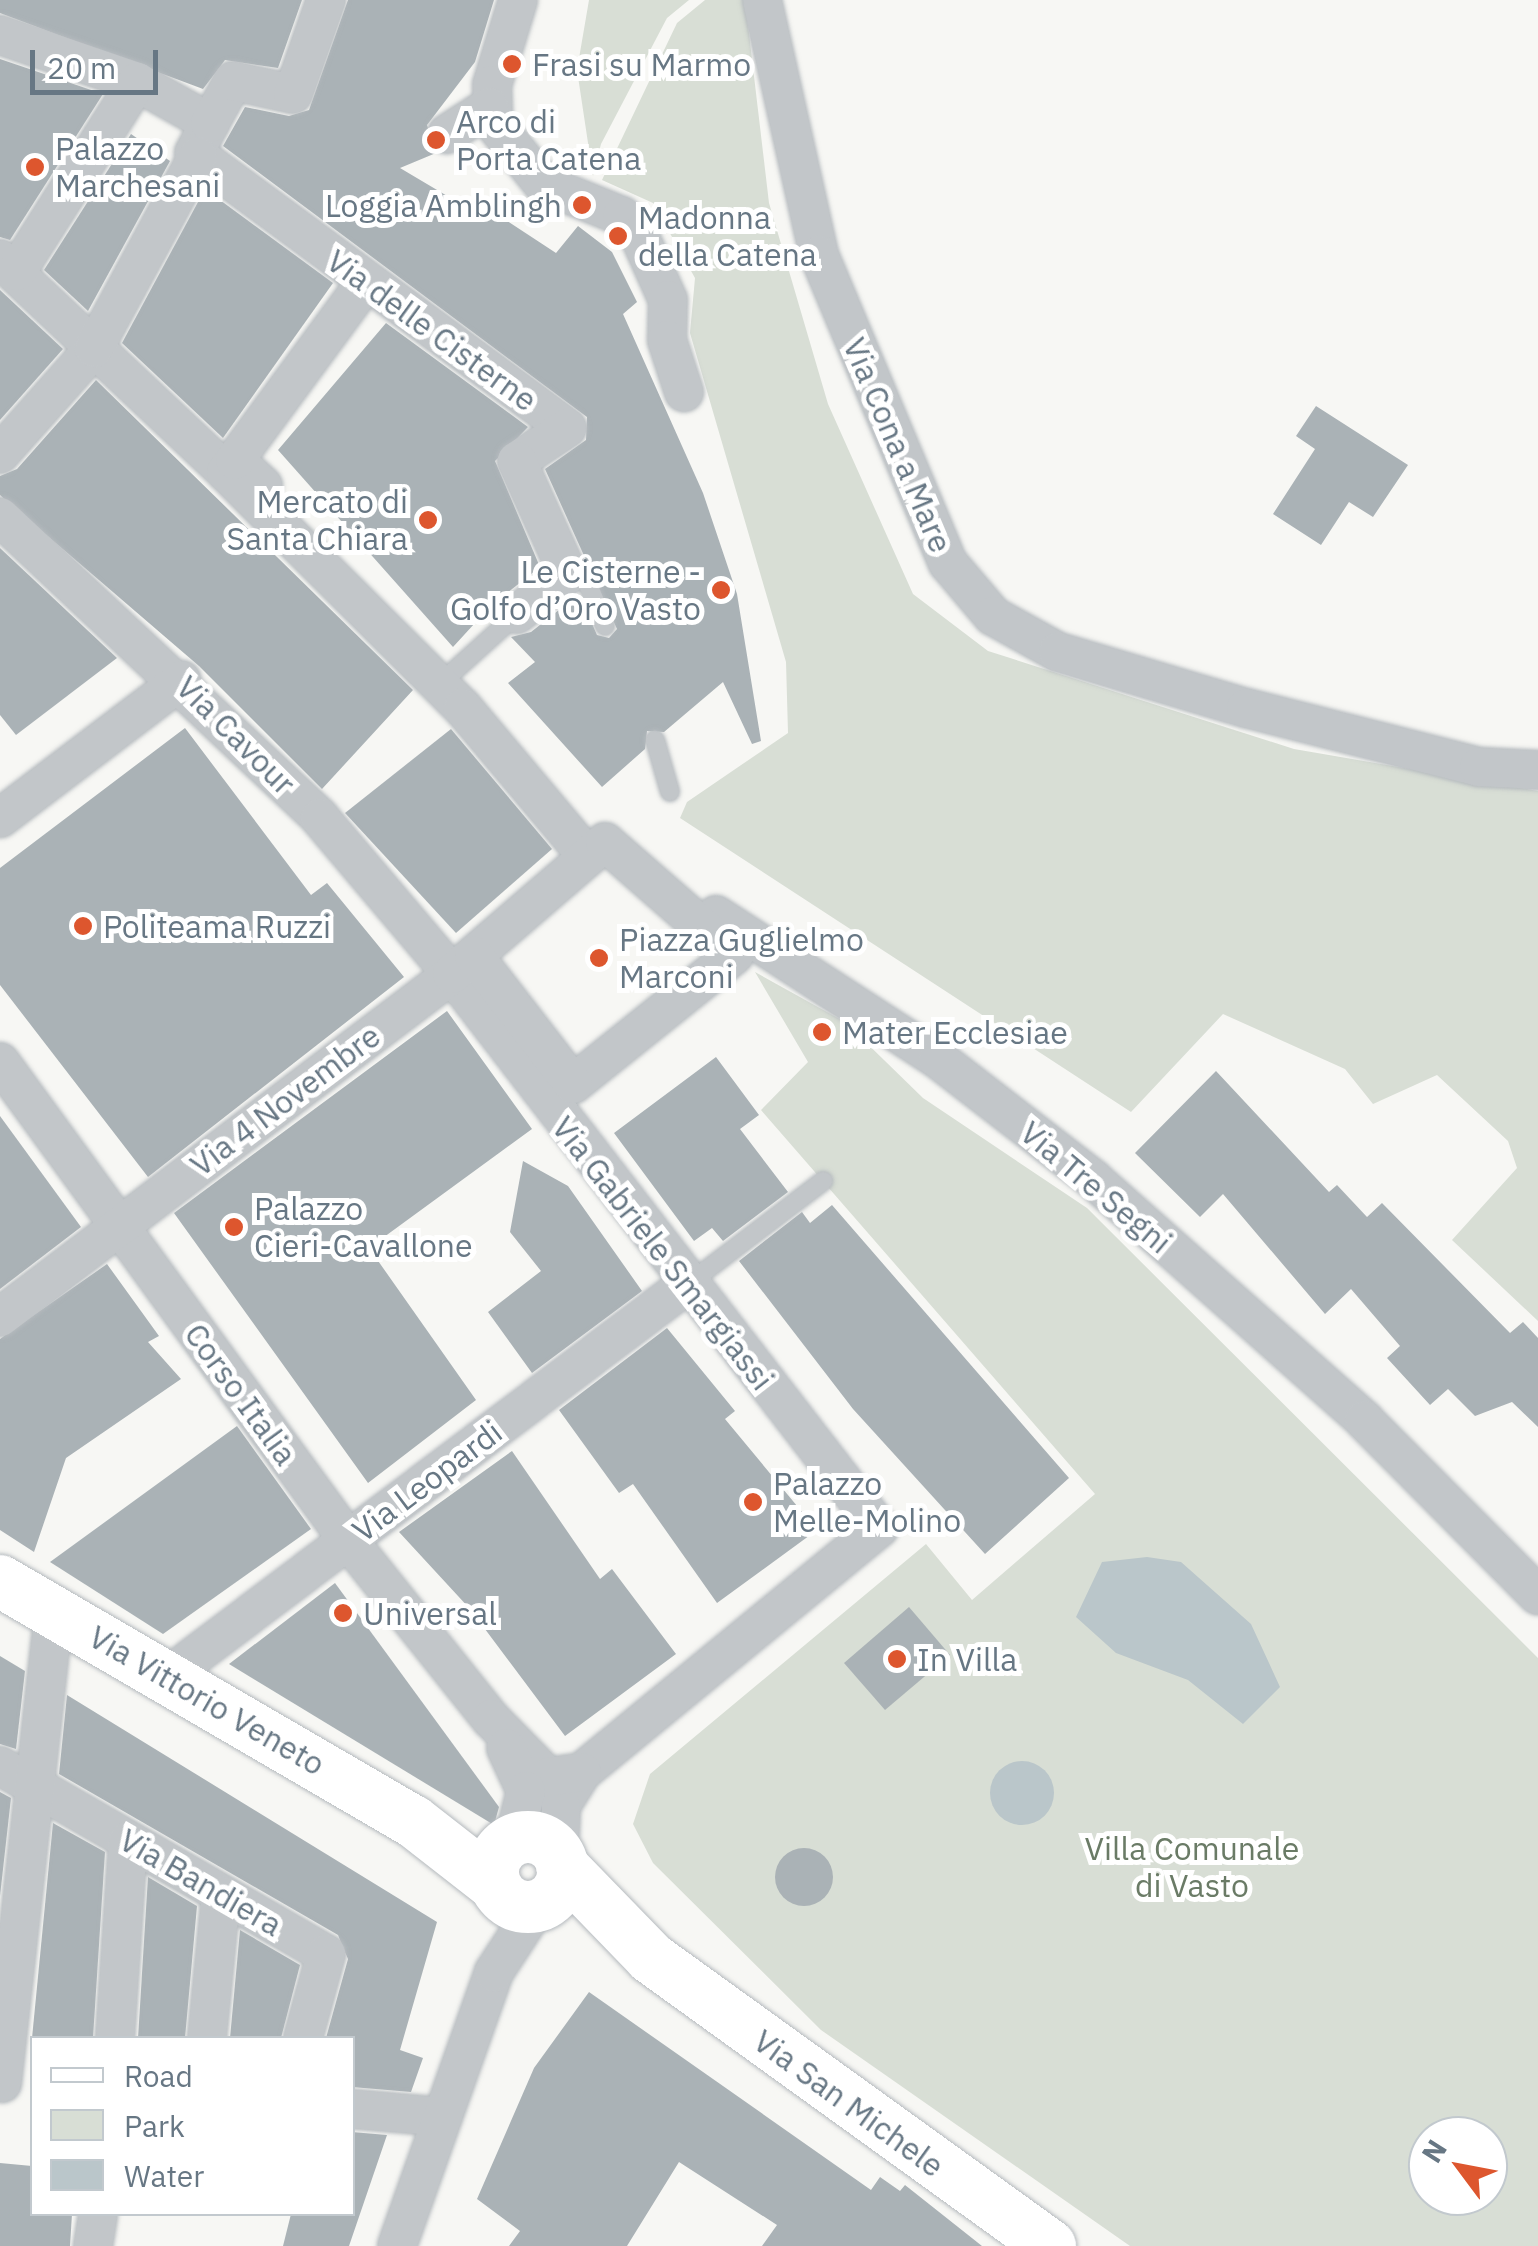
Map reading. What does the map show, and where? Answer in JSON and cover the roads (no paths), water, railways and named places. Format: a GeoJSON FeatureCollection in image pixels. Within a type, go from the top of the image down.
{"type":"FeatureCollection","features":[{"type":"Feature","properties":{"kind":"street"},"geometry":{"type":"LineString","coordinates":[[0,454],[94,348],[233,81],[293,94],[326,0]]}},
{"type":"Feature","properties":{"kind":"street"},"geometry":{"type":"LineString","coordinates":[[446,134],[488,108],[518,0]]}},
{"type":"Feature","properties":{"kind":"street","name":"Via Cona a Mare"},"geometry":{"type":"LineString","coordinates":[[762,0],[819,256],[948,563],[993,616],[1058,652],[1156,683],[1461,763],[1538,770]]}},
{"type":"Feature","properties":{"kind":"street","name":"Via delle Cisterne"},"geometry":{"type":"LineString","coordinates":[[0,35],[137,82],[365,283],[567,428],[517,461],[568,574]]}},
{"type":"Feature","properties":{"kind":"street"},"geometry":{"type":"LineString","coordinates":[[137,82],[8,265],[94,348],[454,671]]}},
{"type":"Feature","properties":{"kind":"street"},"geometry":{"type":"LineString","coordinates":[[488,108],[512,153],[543,184],[622,216],[639,235],[668,300],[667,340],[684,392]]}},
{"type":"Feature","properties":{"kind":"street"},"geometry":{"type":"LineString","coordinates":[[230,466],[365,283]]}},
{"type":"Feature","properties":{"kind":"street"},"geometry":{"type":"LineString","coordinates":[[230,466],[596,850],[734,955],[573,1084],[463,965],[596,850]]}},
{"type":"Feature","properties":{"kind":"street","name":"Via Cavour"},"geometry":{"type":"LineString","coordinates":[[0,517],[182,680],[463,965]]}},
{"type":"Feature","properties":{"kind":"street"},"geometry":{"type":"LineString","coordinates":[[517,614],[568,574]]}},
{"type":"Feature","properties":{"kind":"street"},"geometry":{"type":"LineString","coordinates":[[0,818],[182,680]]}},
{"type":"Feature","properties":{"kind":"street","name":"Via Tre Segni"},"geometry":{"type":"LineString","coordinates":[[596,850],[938,1059],[1092,1180],[1364,1420],[1538,1594]]}},
{"type":"Feature","properties":{"kind":"street","name":"Via 4 Novembre"},"geometry":{"type":"LineString","coordinates":[[0,1317],[463,965]]}},
{"type":"Feature","properties":{"kind":"street","name":"Via Gabriele Smargiassi"},"geometry":{"type":"LineString","coordinates":[[463,965],[686,1286],[879,1528],[582,1772]]}},
{"type":"Feature","properties":{"kind":"street","name":"Corso Italia"},"geometry":{"type":"LineString","coordinates":[[0,1062],[348,1540],[524,1764]]}},
{"type":"Feature","properties":{"kind":"street","name":"Via Leopardi"},"geometry":{"type":"LineString","coordinates":[[168,1676],[686,1286]]}},
{"type":"Feature","properties":{"kind":"street","name":"Via Vittorio Veneto"},"geometry":{"type":"LineString","coordinates":[[0,1581],[413,1821],[514,1869]]}},
{"type":"Feature","properties":{"kind":"street"},"geometry":{"type":"LineString","coordinates":[[2,2083],[54,1612]]}},
{"type":"Feature","properties":{"kind":"street"},"geometry":{"type":"LineString","coordinates":[[524,1764],[548,1777],[582,1772]]}},
{"type":"Feature","properties":{"kind":"street"},"geometry":{"type":"LineString","coordinates":[[397,2246],[494,1972],[527,1802],[524,1764]]}},
{"type":"Feature","properties":{"kind":"street","name":"Via Bandiera"},"geometry":{"type":"LineString","coordinates":[[0,1766],[326,1954],[304,2036]]}},
{"type":"Feature","properties":{"kind":"street"},"geometry":{"type":"LineString","coordinates":[[514,1869],[582,1772]]}},
{"type":"Feature","properties":{"kind":"street"},"geometry":{"type":"LineString","coordinates":[[116,2036],[128,1841]]}},
{"type":"Feature","properties":{"kind":"street","name":"Via San Michele"},"geometry":{"type":"LineString","coordinates":[[514,1869],[651,1958],[1050,2246]]}},
{"type":"Feature","properties":{"kind":"street"},"geometry":{"type":"LineString","coordinates":[[208,2036],[221,1896]]}},
{"type":"Feature","properties":{"kind":"street"},"geometry":{"type":"LineString","coordinates":[[355,2109],[443,2117]]}},
{"type":"Feature","properties":{"kind":"street"},"geometry":{"type":"LineString","coordinates":[[94,2246],[98,2216]]}},
{"type":"Feature","properties":{"kind":"lane"},"geometry":{"type":"LineString","coordinates":[[568,574],[584,578],[605,626]]}},
{"type":"Feature","properties":{"kind":"lane"},"geometry":{"type":"LineString","coordinates":[[454,671],[517,614]]}},
{"type":"Feature","properties":{"kind":"lane"},"geometry":{"type":"LineString","coordinates":[[654,740],[670,792]]}},
{"type":"Feature","properties":{"kind":"lane"},"geometry":{"type":"LineString","coordinates":[[686,1286],[823,1181]]}},
{"type":"Feature","properties":{"kind":"water"},"geometry":{"type":"Polygon","coordinates":[[[1147,1557],[1181,1562],[1251,1624],[1280,1687],[1243,1724],[1188,1680],[1116,1653],[1076,1617],[1102,1562],[1147,1557]]]}},
{"type":"Feature","properties":{"kind":"water"},"geometry":{"type":"Polygon","coordinates":[[[1022,1761],[1044,1771],[1054,1793],[1044,1815],[1022,1825],[1000,1815],[990,1793],[1000,1771],[1022,1761]]]}},
{"type":"Feature","properties":{"kind":"place","name":"Frasi su Marmo"},"geometry":{"type":"Point","coordinates":[512,64]}},
{"type":"Feature","properties":{"kind":"place","name":"Arco di Porta Catena"},"geometry":{"type":"Point","coordinates":[436,140]}},
{"type":"Feature","properties":{"kind":"place","name":"Palazzo Marchesani"},"geometry":{"type":"Point","coordinates":[35,167]}},
{"type":"Feature","properties":{"kind":"place","name":"Loggia Amblingh"},"geometry":{"type":"Point","coordinates":[582,205]}},
{"type":"Feature","properties":{"kind":"place","name":"Madonna della Catena"},"geometry":{"type":"Point","coordinates":[618,236]}},
{"type":"Feature","properties":{"kind":"place","name":"Mercato di Santa Chiara"},"geometry":{"type":"Point","coordinates":[428,520]}},
{"type":"Feature","properties":{"kind":"place","name":"Le Cisterne - Golfo d’Oro Vasto"},"geometry":{"type":"Point","coordinates":[721,590]}},
{"type":"Feature","properties":{"kind":"place","name":"Politeama Ruzzi"},"geometry":{"type":"Point","coordinates":[83,926]}},
{"type":"Feature","properties":{"kind":"place","name":"Piazza Guglielmo Marconi"},"geometry":{"type":"Point","coordinates":[599,958]}},
{"type":"Feature","properties":{"kind":"place","name":"Mater Ecclesiae"},"geometry":{"type":"Point","coordinates":[822,1032]}},
{"type":"Feature","properties":{"kind":"place","name":"Palazzo Cieri-Cavallone"},"geometry":{"type":"Point","coordinates":[234,1227]}},
{"type":"Feature","properties":{"kind":"place","name":"Palazzo Melle-Molino"},"geometry":{"type":"Point","coordinates":[753,1502]}},
{"type":"Feature","properties":{"kind":"place","name":"Universal"},"geometry":{"type":"Point","coordinates":[343,1613]}},
{"type":"Feature","properties":{"kind":"place","name":"In Villa"},"geometry":{"type":"Point","coordinates":[897,1659]}},
{"type":"Feature","properties":{"kind":"park label","name":"Villa Comunale di Vasto"},"geometry":{"type":"Point","coordinates":[1192,1868]}}]}
